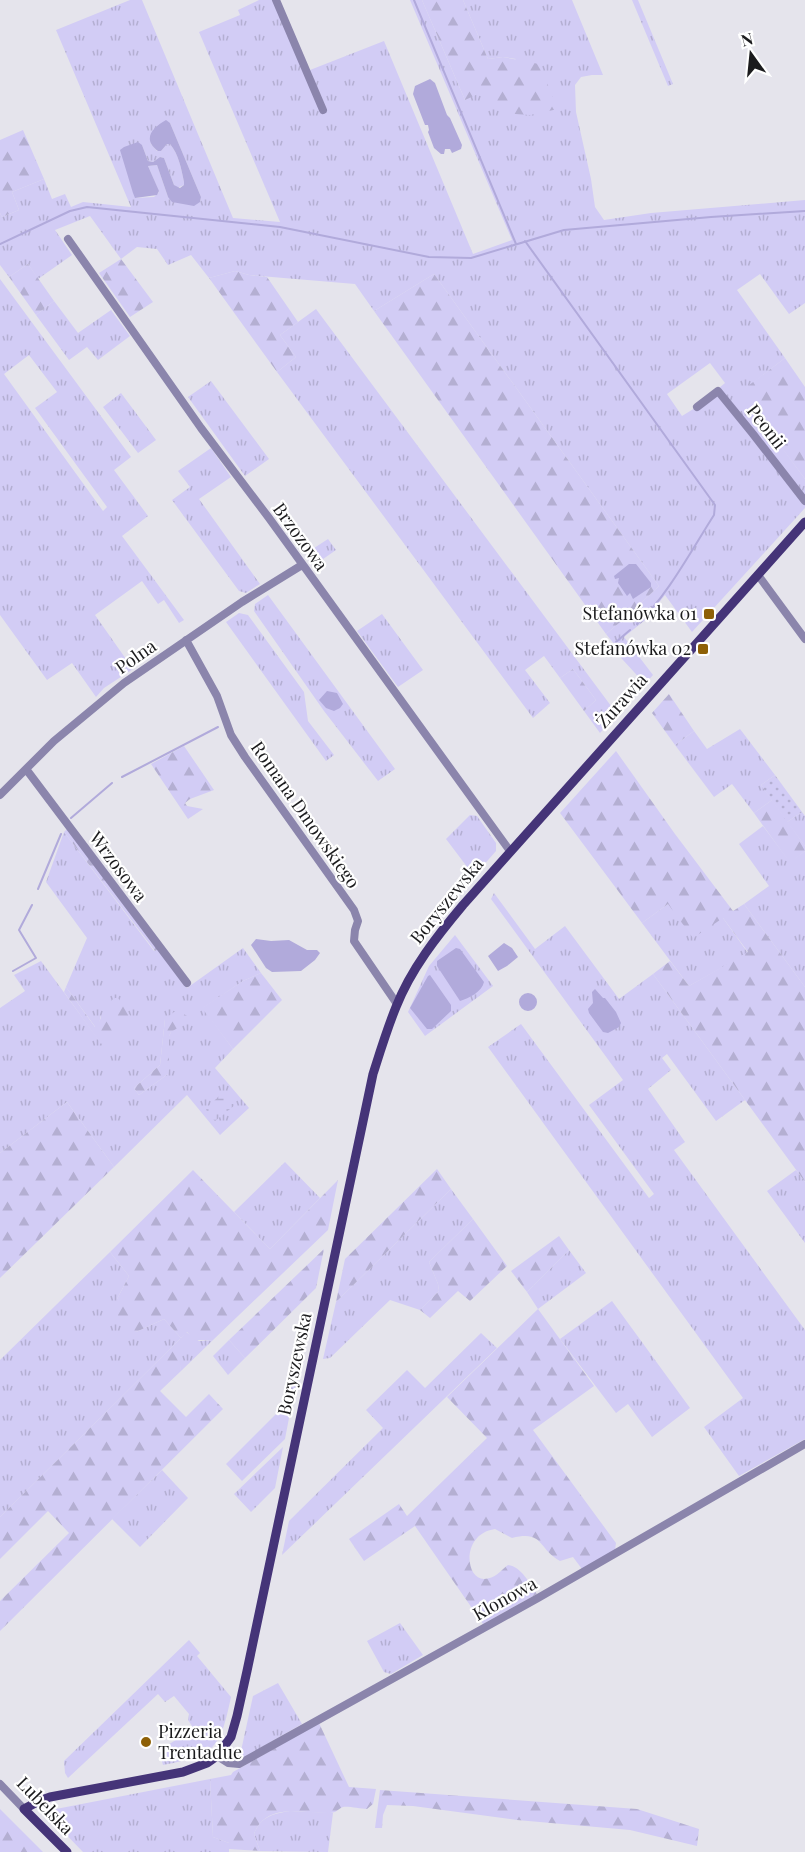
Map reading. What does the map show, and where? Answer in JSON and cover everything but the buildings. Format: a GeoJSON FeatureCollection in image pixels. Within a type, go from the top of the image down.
{"type":"FeatureCollection","features":[{"type":"Feature","properties":{"kind":"main road","name":"Żurawia"},"geometry":{"type":"LineString","coordinates":[[536,822],[805,522]]}},
{"type":"Feature","properties":{"kind":"main road","name":"Boryszewska"},"geometry":{"type":"LineString","coordinates":[[217,1756],[231,1737],[237,1716],[373,1074],[397,1004],[418,964],[434,941],[536,822]]}},
{"type":"Feature","properties":{"kind":"main road"},"geometry":{"type":"LineString","coordinates":[[24,1809],[50,1797],[183,1772],[207,1763],[217,1756]]}},
{"type":"Feature","properties":{"kind":"main road","name":"Lubelska"},"geometry":{"type":"LineString","coordinates":[[24,1809],[67,1852]]}},
{"type":"Feature","properties":{"kind":"street"},"geometry":{"type":"LineString","coordinates":[[276,0],[323,110]]}},
{"type":"Feature","properties":{"kind":"street","name":"Brzozowa"},"geometry":{"type":"LineString","coordinates":[[68,239],[201,428],[510,851]]}},
{"type":"Feature","properties":{"kind":"street","name":"Peonii"},"geometry":{"type":"LineString","coordinates":[[697,407],[718,392],[805,501]]}},
{"type":"Feature","properties":{"kind":"street","name":"Polna"},"geometry":{"type":"LineString","coordinates":[[1,792],[54,741],[116,690],[186,640],[302,565]]}},
{"type":"Feature","properties":{"kind":"street"},"geometry":{"type":"LineString","coordinates":[[758,574],[805,639]]}},
{"type":"Feature","properties":{"kind":"street","name":"Romana Dmowskiego"},"geometry":{"type":"LineString","coordinates":[[186,640],[217,696],[231,735],[244,757],[354,910],[358,921],[354,941],[397,1004]]}},
{"type":"Feature","properties":{"kind":"street","name":"Wrzosowa"},"geometry":{"type":"LineString","coordinates":[[26,769],[187,983]]}},
{"type":"Feature","properties":{"kind":"street","name":"Klonowa"},"geometry":{"type":"LineString","coordinates":[[217,1756],[228,1764],[239,1764],[538,1598],[805,1444]]}},
{"type":"Feature","properties":{"kind":"street","name":"Lubelska"},"geometry":{"type":"LineString","coordinates":[[0,1784],[24,1809]]}},
{"type":"Feature","properties":{"kind":"green space"},"geometry":{"type":"Polygon","coordinates":[[[130,0],[142,0],[233,218],[280,222],[199,32],[240,15],[238,10],[259,0],[273,0],[322,112],[327,110],[310,70],[384,41],[473,254],[512,240],[410,0],[422,0],[465,100],[516,59],[503,57],[488,59],[463,0],[572,0],[603,75],[581,77],[575,85],[576,112],[595,207],[604,220],[651,213],[805,200],[805,303],[789,314],[760,274],[737,290],[785,358],[741,392],[805,479],[805,508],[692,632],[665,595],[644,621],[624,637],[653,675],[645,684],[612,648],[615,645],[606,634],[659,586],[434,274],[374,311],[355,284],[249,275],[235,271],[209,278],[191,255],[168,265],[157,249],[137,247],[121,259],[90,216],[55,230],[72,255],[38,279],[28,264],[9,277],[0,265],[0,213],[2,217],[19,210],[12,192],[44,179],[52,199],[65,194],[71,207],[83,202],[131,207],[56,30],[130,0]],[[170,123],[151,144],[157,151],[161,151],[167,144],[170,144],[176,153],[184,185],[177,188],[174,185],[164,158],[160,157],[153,162],[148,161],[142,145],[135,198],[154,197],[159,192],[148,166],[157,165],[168,197],[200,202],[201,197],[170,123]],[[710,363],[667,394],[682,416],[725,383],[710,363]]]}},
{"type":"Feature","properties":{"kind":"green space"},"geometry":{"type":"Polygon","coordinates":[[[422,0],[463,0],[488,59],[503,57],[539,64],[558,109],[530,115],[500,113],[489,89],[465,100],[422,0]]]}},
{"type":"Feature","properties":{"kind":"green space"},"geometry":{"type":"Polygon","coordinates":[[[632,0],[638,0],[673,84],[668,86],[632,0]]]}},
{"type":"Feature","properties":{"kind":"green space"},"geometry":{"type":"Polygon","coordinates":[[[23,130],[44,179],[12,192],[19,210],[2,217],[0,213],[0,140],[23,130]]]}},
{"type":"Feature","properties":{"kind":"green space"},"geometry":{"type":"Polygon","coordinates":[[[121,259],[153,302],[130,317],[99,273],[121,259]]]}},
{"type":"Feature","properties":{"kind":"green space"},"geometry":{"type":"Polygon","coordinates":[[[28,264],[54,301],[36,315],[9,277],[28,264]]]}},
{"type":"Feature","properties":{"kind":"green space"},"geometry":{"type":"Polygon","coordinates":[[[235,271],[267,277],[298,322],[280,335],[296,357],[277,372],[209,278],[235,271]]]}},
{"type":"Feature","properties":{"kind":"green space"},"geometry":{"type":"Polygon","coordinates":[[[434,274],[659,586],[606,634],[374,311],[434,274]]]}},
{"type":"Feature","properties":{"kind":"green space"},"geometry":{"type":"Polygon","coordinates":[[[0,279],[131,457],[114,470],[148,516],[122,536],[184,620],[179,623],[164,600],[158,604],[142,581],[95,615],[133,669],[104,688],[96,697],[72,663],[47,680],[0,615],[0,279]],[[29,355],[4,374],[103,511],[107,507],[35,408],[57,392],[29,355]]]}},
{"type":"Feature","properties":{"kind":"green space"},"geometry":{"type":"Polygon","coordinates":[[[54,301],[78,333],[111,310],[130,336],[98,360],[87,347],[69,360],[36,315],[54,301]]]}},
{"type":"Feature","properties":{"kind":"green space"},"geometry":{"type":"Polygon","coordinates":[[[316,309],[617,714],[600,733],[584,711],[596,700],[573,669],[560,678],[544,656],[525,670],[550,703],[533,718],[277,372],[296,357],[280,335],[316,309]]]}},
{"type":"Feature","properties":{"kind":"green space"},"geometry":{"type":"Polygon","coordinates":[[[785,358],[805,387],[805,479],[740,392],[785,358]]]}},
{"type":"Feature","properties":{"kind":"green space"},"geometry":{"type":"Polygon","coordinates":[[[211,381],[269,459],[245,476],[188,397],[211,381]]]}},
{"type":"Feature","properties":{"kind":"green space"},"geometry":{"type":"Polygon","coordinates":[[[121,393],[156,440],[138,453],[103,407],[121,393]]]}},
{"type":"Feature","properties":{"kind":"green space"},"geometry":{"type":"Polygon","coordinates":[[[211,448],[231,477],[199,499],[260,584],[246,593],[239,591],[172,500],[190,487],[178,471],[211,448]]]}},
{"type":"Feature","properties":{"kind":"green space"},"geometry":{"type":"Polygon","coordinates":[[[328,539],[336,550],[316,564],[308,552],[328,539]]]}},
{"type":"Feature","properties":{"kind":"green space"},"geometry":{"type":"Polygon","coordinates":[[[268,595],[395,769],[378,781],[324,711],[254,611],[255,604],[268,595]]]}},
{"type":"Feature","properties":{"kind":"green space"},"geometry":{"type":"Polygon","coordinates":[[[239,613],[248,615],[304,692],[308,721],[334,755],[326,761],[226,622],[239,613]]]}},
{"type":"Feature","properties":{"kind":"green space"},"geometry":{"type":"Polygon","coordinates":[[[382,614],[423,670],[398,687],[357,631],[382,614]]]}},
{"type":"Feature","properties":{"kind":"green space"},"geometry":{"type":"Polygon","coordinates":[[[573,669],[596,700],[584,711],[560,678],[573,669]]]}},
{"type":"Feature","properties":{"kind":"green space"},"geometry":{"type":"Polygon","coordinates":[[[669,694],[694,731],[675,745],[652,713],[669,694]]]}},
{"type":"Feature","properties":{"kind":"green space"},"geometry":{"type":"Polygon","coordinates":[[[740,729],[775,775],[761,785],[772,800],[754,813],[732,784],[714,797],[675,745],[694,731],[707,749],[740,729]]]}},
{"type":"Feature","properties":{"kind":"green space"},"geometry":{"type":"Polygon","coordinates":[[[184,746],[214,790],[185,803],[187,806],[203,809],[188,819],[151,764],[184,746]]]}},
{"type":"Feature","properties":{"kind":"green space"},"geometry":{"type":"Polygon","coordinates":[[[616,751],[733,911],[744,904],[805,987],[805,1182],[653,974],[670,961],[689,986],[748,952],[723,918],[693,938],[668,904],[642,923],[560,813],[616,751]]]}},
{"type":"Feature","properties":{"kind":"green space"},"geometry":{"type":"Polygon","coordinates":[[[775,775],[802,812],[787,822],[761,785],[775,775]]]}},
{"type":"Feature","properties":{"kind":"green space"},"geometry":{"type":"Polygon","coordinates":[[[772,800],[805,846],[805,851],[790,863],[754,813],[772,800]]]}},
{"type":"Feature","properties":{"kind":"green space"},"geometry":{"type":"Polygon","coordinates":[[[802,812],[805,816],[805,846],[787,822],[802,812]]]}},
{"type":"Feature","properties":{"kind":"green space"},"geometry":{"type":"Polygon","coordinates":[[[470,815],[477,816],[496,843],[496,851],[474,876],[446,839],[470,815]]]}},
{"type":"Feature","properties":{"kind":"green space"},"geometry":{"type":"Polygon","coordinates":[[[763,826],[790,862],[805,851],[805,987],[744,904],[769,886],[739,844],[763,826]]]}},
{"type":"Feature","properties":{"kind":"green space"},"geometry":{"type":"Polygon","coordinates":[[[67,829],[158,949],[155,951],[64,832],[67,829]]]}},
{"type":"Feature","properties":{"kind":"green space"},"geometry":{"type":"Polygon","coordinates":[[[64,832],[154,951],[158,949],[187,988],[243,948],[261,973],[243,981],[203,1008],[233,1049],[215,1068],[249,1108],[220,1135],[187,1095],[114,1167],[67,1102],[0,1153],[0,1008],[25,991],[14,975],[41,961],[101,1043],[101,1015],[96,1028],[66,987],[87,938],[46,882],[64,832]],[[165,1019],[160,1065],[134,1088],[139,1095],[168,1074],[171,1032],[165,1019]]]}},
{"type":"Feature","properties":{"kind":"green space"},"geometry":{"type":"Polygon","coordinates":[[[494,893],[535,949],[565,926],[619,999],[653,974],[745,1100],[716,1121],[667,1054],[662,1058],[671,1070],[648,1089],[685,1142],[674,1150],[805,1330],[805,1439],[739,1476],[704,1427],[743,1398],[488,1047],[521,1024],[649,1198],[654,1194],[589,1105],[623,1080],[491,899],[494,893]]]}},
{"type":"Feature","properties":{"kind":"green space"},"geometry":{"type":"Polygon","coordinates":[[[668,904],[723,918],[748,953],[689,986],[642,923],[668,904]]]}},
{"type":"Feature","properties":{"kind":"green space"},"geometry":{"type":"Polygon","coordinates":[[[455,935],[493,986],[425,1036],[408,1012],[429,966],[455,935]]]}},
{"type":"Feature","properties":{"kind":"green space"},"geometry":{"type":"Polygon","coordinates":[[[261,973],[282,1000],[233,1049],[202,1008],[243,981],[261,973]]]}},
{"type":"Feature","properties":{"kind":"green space"},"geometry":{"type":"Polygon","coordinates":[[[66,987],[95,1027],[107,1005],[115,998],[118,998],[136,1024],[101,1044],[64,992],[66,987]]]}},
{"type":"Feature","properties":{"kind":"green space"},"geometry":{"type":"Polygon","coordinates":[[[174,1012],[181,1012],[187,1016],[189,1021],[171,1032],[169,1036],[168,1074],[139,1095],[134,1088],[160,1065],[165,1019],[174,1012]]]}},
{"type":"Feature","properties":{"kind":"green space"},"geometry":{"type":"Polygon","coordinates":[[[226,1092],[230,1094],[235,1105],[215,1121],[206,1109],[226,1092]]]}},
{"type":"Feature","properties":{"kind":"green space"},"geometry":{"type":"Polygon","coordinates":[[[67,1102],[114,1167],[0,1278],[0,1153],[67,1102]]]}},
{"type":"Feature","properties":{"kind":"green space"},"geometry":{"type":"Polygon","coordinates":[[[285,1162],[320,1198],[270,1249],[234,1212],[285,1162]]]}},
{"type":"Feature","properties":{"kind":"green space"},"geometry":{"type":"Polygon","coordinates":[[[437,1169],[451,1189],[336,1302],[345,1259],[437,1169]]]}},
{"type":"Feature","properties":{"kind":"green space"},"geometry":{"type":"Polygon","coordinates":[[[193,1170],[270,1249],[338,1180],[328,1230],[213,1340],[194,1340],[187,1332],[181,1338],[164,1319],[136,1332],[118,1321],[117,1299],[129,1276],[110,1252],[193,1170]]]}},
{"type":"Feature","properties":{"kind":"green space"},"geometry":{"type":"Polygon","coordinates":[[[796,1170],[805,1182],[805,1243],[767,1191],[796,1170]]]}},
{"type":"Feature","properties":{"kind":"green space"},"geometry":{"type":"Polygon","coordinates":[[[451,1189],[473,1219],[429,1262],[439,1291],[420,1310],[390,1300],[330,1358],[323,1359],[336,1302],[451,1189]]]}},
{"type":"Feature","properties":{"kind":"green space"},"geometry":{"type":"Polygon","coordinates":[[[473,1219],[507,1266],[470,1301],[458,1291],[430,1318],[420,1310],[439,1291],[429,1262],[473,1219]]]}},
{"type":"Feature","properties":{"kind":"green space"},"geometry":{"type":"Polygon","coordinates":[[[559,1236],[569,1250],[527,1292],[511,1271],[559,1236]]]}},
{"type":"Feature","properties":{"kind":"green space"},"geometry":{"type":"Polygon","coordinates":[[[324,1249],[316,1288],[245,1358],[229,1340],[324,1249]]]}},
{"type":"Feature","properties":{"kind":"green space"},"geometry":{"type":"Polygon","coordinates":[[[569,1250],[586,1273],[538,1309],[527,1292],[569,1250]]]}},
{"type":"Feature","properties":{"kind":"green space"},"geometry":{"type":"Polygon","coordinates":[[[110,1252],[129,1276],[117,1299],[136,1332],[164,1319],[181,1338],[186,1332],[199,1341],[213,1340],[181,1371],[180,1339],[0,1517],[0,1360],[110,1252]]]}},
{"type":"Feature","properties":{"kind":"green space"},"geometry":{"type":"Polygon","coordinates":[[[612,1301],[690,1408],[652,1437],[628,1404],[616,1413],[560,1339],[612,1301]]]}},
{"type":"Feature","properties":{"kind":"green space"},"geometry":{"type":"Polygon","coordinates":[[[538,1309],[594,1386],[533,1430],[616,1543],[615,1550],[582,1569],[573,1557],[560,1561],[530,1536],[512,1538],[495,1529],[484,1533],[476,1539],[472,1547],[470,1564],[473,1572],[478,1577],[488,1579],[508,1565],[513,1566],[525,1576],[537,1594],[483,1624],[415,1526],[364,1561],[349,1539],[399,1504],[407,1516],[487,1438],[447,1397],[538,1309]]]}},
{"type":"Feature","properties":{"kind":"green space"},"geometry":{"type":"Polygon","coordinates":[[[308,1325],[296,1388],[289,1394],[300,1331],[308,1325]]]}},
{"type":"Feature","properties":{"kind":"green space"},"geometry":{"type":"Polygon","coordinates":[[[481,1333],[497,1348],[282,1555],[289,1521],[383,1428],[366,1410],[407,1370],[425,1388],[481,1333]]]}},
{"type":"Feature","properties":{"kind":"green space"},"geometry":{"type":"Polygon","coordinates":[[[181,1338],[183,1346],[181,1371],[160,1391],[186,1417],[209,1394],[223,1409],[0,1631],[0,1601],[69,1533],[48,1511],[0,1559],[0,1517],[181,1338]]]}},
{"type":"Feature","properties":{"kind":"green space"},"geometry":{"type":"Polygon","coordinates":[[[229,1340],[245,1358],[228,1375],[213,1356],[229,1340]]]}},
{"type":"Feature","properties":{"kind":"green space"},"geometry":{"type":"Polygon","coordinates":[[[293,1397],[285,1439],[242,1481],[226,1464],[293,1397]]]}},
{"type":"Feature","properties":{"kind":"green space"},"geometry":{"type":"Polygon","coordinates":[[[283,1447],[275,1488],[251,1512],[234,1494],[283,1447]]]}},
{"type":"Feature","properties":{"kind":"green space"},"geometry":{"type":"Polygon","coordinates":[[[162,1470],[188,1498],[140,1547],[112,1519],[162,1470]]]}},
{"type":"Feature","properties":{"kind":"green space"},"geometry":{"type":"Polygon","coordinates":[[[400,1623],[423,1655],[391,1674],[384,1672],[367,1641],[400,1623]]]}},
{"type":"Feature","properties":{"kind":"green space"},"geometry":{"type":"Polygon","coordinates":[[[189,1640],[200,1653],[197,1656],[231,1697],[223,1728],[213,1746],[205,1753],[163,1765],[161,1758],[166,1746],[194,1729],[188,1720],[189,1714],[174,1696],[165,1702],[158,1694],[68,1778],[64,1761],[189,1640]]]}},
{"type":"Feature","properties":{"kind":"green space"},"geometry":{"type":"Polygon","coordinates":[[[278,1683],[302,1724],[239,1760],[253,1696],[278,1683]]]}},
{"type":"Feature","properties":{"kind":"green space"},"geometry":{"type":"Polygon","coordinates":[[[319,1723],[349,1787],[376,1789],[373,1804],[367,1809],[343,1807],[332,1813],[298,1811],[277,1813],[260,1824],[254,1834],[260,1851],[229,1849],[229,1843],[213,1837],[210,1779],[231,1775],[319,1723]]]}},
{"type":"Feature","properties":{"kind":"green space"},"geometry":{"type":"Polygon","coordinates":[[[210,1779],[213,1837],[229,1843],[229,1852],[83,1852],[50,1818],[56,1809],[210,1779]]]}},
{"type":"Feature","properties":{"kind":"green space"},"geometry":{"type":"Polygon","coordinates":[[[380,1790],[637,1809],[699,1829],[697,1846],[630,1830],[517,1820],[413,1806],[387,1805],[382,1828],[375,1828],[380,1790]]]}},
{"type":"Feature","properties":{"kind":"green space"},"geometry":{"type":"Polygon","coordinates":[[[0,1809],[43,1852],[0,1852],[0,1809]]]}},
{"type":"Feature","properties":{"kind":"green space"},"geometry":{"type":"Polygon","coordinates":[[[290,1811],[333,1813],[328,1852],[260,1851],[254,1834],[260,1823],[273,1815],[290,1811]]]}},
{"type":"Feature","properties":{"kind":"shaded area"},"geometry":{"type":"Polygon","coordinates":[[[430,79],[435,83],[462,145],[461,149],[452,153],[450,149],[445,149],[444,154],[441,154],[434,148],[428,125],[425,125],[413,94],[415,86],[430,79]]]}},
{"type":"Feature","properties":{"kind":"shaded area"},"geometry":{"type":"Polygon","coordinates":[[[166,120],[170,123],[201,197],[200,202],[194,206],[172,202],[168,197],[157,165],[148,166],[159,191],[157,195],[135,198],[133,193],[120,150],[138,142],[142,145],[148,161],[153,162],[160,157],[164,158],[174,185],[180,188],[184,185],[176,153],[170,144],[158,151],[151,142],[153,130],[166,120]]]}},
{"type":"Feature","properties":{"kind":"shaded area"},"geometry":{"type":"Polygon","coordinates":[[[629,564],[636,564],[651,583],[651,587],[633,599],[630,593],[627,596],[618,583],[619,578],[615,579],[614,576],[629,564]]]}},
{"type":"Feature","properties":{"kind":"shaded area"},"geometry":{"type":"Polygon","coordinates":[[[327,691],[337,693],[343,704],[340,708],[334,711],[326,708],[319,700],[327,691]]]}},
{"type":"Feature","properties":{"kind":"shaded area"},"geometry":{"type":"Polygon","coordinates":[[[256,939],[289,940],[307,950],[317,950],[320,953],[301,971],[272,972],[266,968],[251,945],[256,939]]]}},
{"type":"Feature","properties":{"kind":"shaded area"},"geometry":{"type":"Polygon","coordinates":[[[504,943],[512,948],[518,957],[498,971],[488,956],[504,943]]]}},
{"type":"Feature","properties":{"kind":"shaded area"},"geometry":{"type":"Polygon","coordinates":[[[456,948],[460,949],[484,982],[478,992],[460,1001],[437,966],[437,961],[456,948]]]}},
{"type":"Feature","properties":{"kind":"shaded area"},"geometry":{"type":"Polygon","coordinates":[[[430,975],[451,1005],[451,1011],[432,1029],[427,1029],[410,1008],[430,975]]]}},
{"type":"Feature","properties":{"kind":"shaded area"},"geometry":{"type":"Polygon","coordinates":[[[595,989],[616,1012],[621,1023],[619,1027],[608,1033],[603,1032],[589,1013],[588,1009],[593,1003],[592,992],[595,989]]]}},
{"type":"Feature","properties":{"kind":"shaded area"},"geometry":{"type":"Polygon","coordinates":[[[528,993],[534,996],[537,1002],[534,1008],[528,1011],[522,1008],[519,1002],[522,996],[528,993]]]}},
{"type":"Feature","properties":{"kind":"waterway"},"geometry":{"type":"LineString","coordinates":[[414,0],[516,244]]}},
{"type":"Feature","properties":{"kind":"waterway"},"geometry":{"type":"LineString","coordinates":[[0,244],[70,211],[87,207],[280,227],[429,257],[471,258],[564,230],[805,211]]}},
{"type":"Feature","properties":{"kind":"waterway"},"geometry":{"type":"LineString","coordinates":[[525,241],[715,505],[714,515],[678,572],[648,614],[637,624]]}},
{"type":"Feature","properties":{"kind":"waterway"},"geometry":{"type":"LineString","coordinates":[[616,642],[630,630]]}},
{"type":"Feature","properties":{"kind":"waterway"},"geometry":{"type":"LineString","coordinates":[[122,777],[218,727]]}},
{"type":"Feature","properties":{"kind":"waterway"},"geometry":{"type":"LineString","coordinates":[[71,818],[112,783]]}},
{"type":"Feature","properties":{"kind":"waterway"},"geometry":{"type":"LineString","coordinates":[[38,889],[61,834]]}},
{"type":"Feature","properties":{"kind":"waterway"},"geometry":{"type":"LineString","coordinates":[[13,971],[36,958],[19,930],[32,905]]}},
{"type":"Feature","properties":{"kind":"place","name":"Stefanówka 01"},"geometry":{"type":"Point","coordinates":[709,614]}},
{"type":"Feature","properties":{"kind":"place","name":"Stefanówka 02"},"geometry":{"type":"Point","coordinates":[703,649]}},
{"type":"Feature","properties":{"kind":"place","name":"Pizzeria Trentadue"},"geometry":{"type":"Point","coordinates":[146,1742]}}]}
